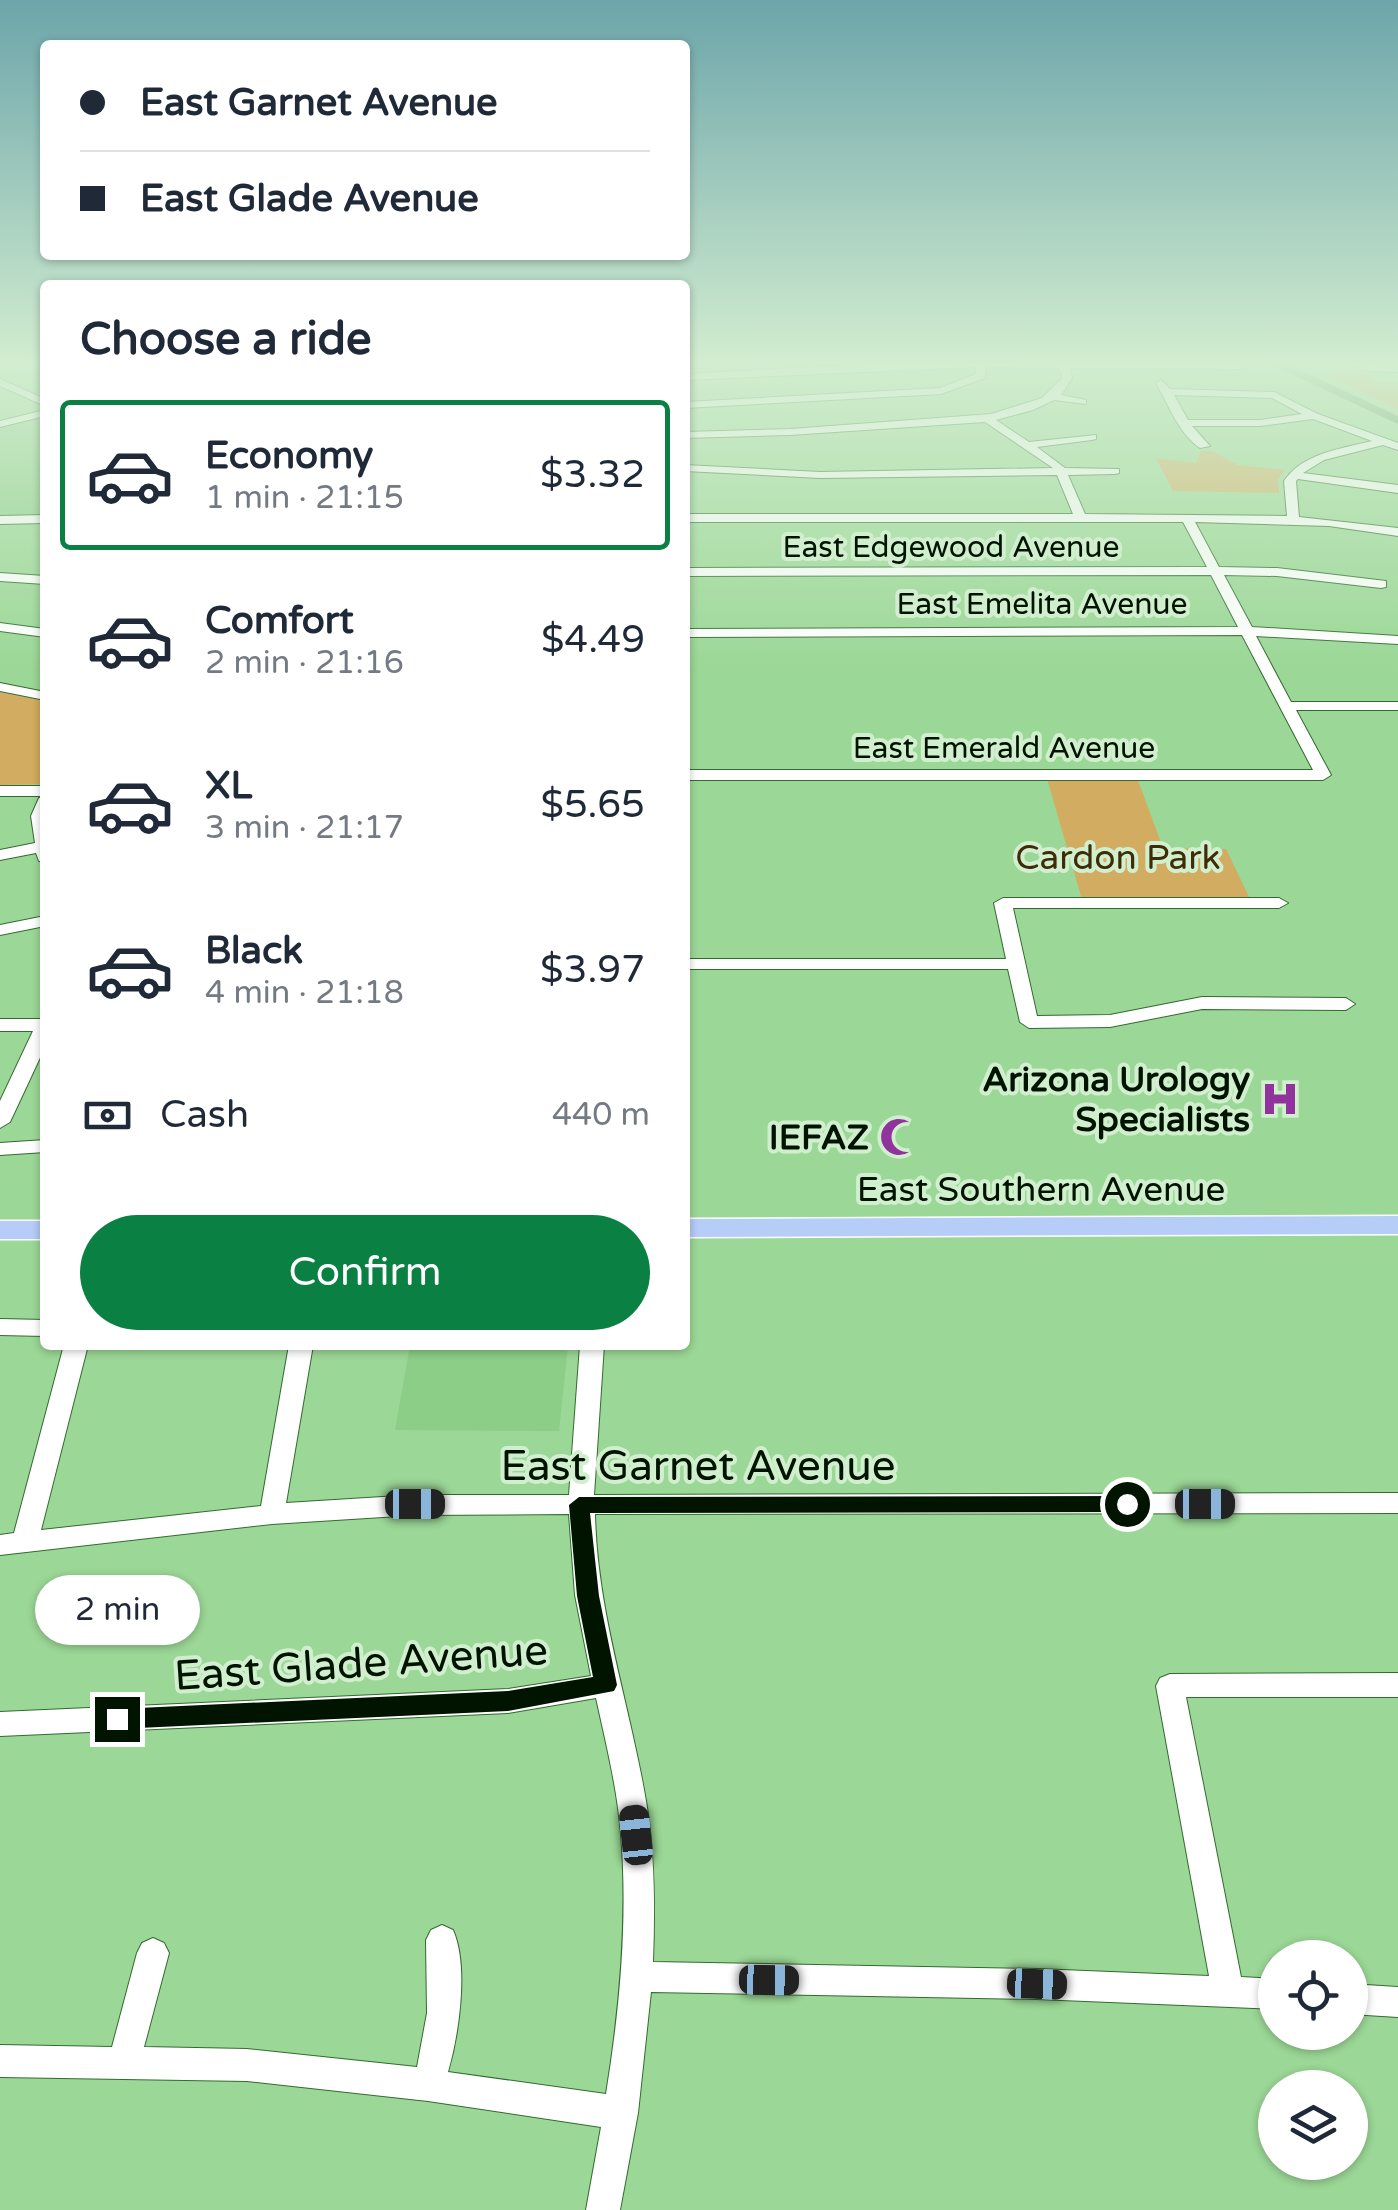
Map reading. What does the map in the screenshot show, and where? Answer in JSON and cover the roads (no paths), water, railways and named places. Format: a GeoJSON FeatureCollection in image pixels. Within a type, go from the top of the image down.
{"type":"FeatureCollection","features":[{"type":"Feature","properties":{"kind":"main road","name":"East Southern Avenue"},"geometry":{"type":"LineString","coordinates":[[690,1228],[1398,1226]]}},
{"type":"Feature","properties":{"kind":"main road"},"geometry":{"type":"LineString","coordinates":[[0,1230],[40,1230]]}},
{"type":"Feature","properties":{"kind":"street"},"geometry":{"type":"LineString","coordinates":[[943,465],[946,474]]}},
{"type":"Feature","properties":{"kind":"street"},"geometry":{"type":"LineString","coordinates":[[1057,465],[1081,519]]}},
{"type":"Feature","properties":{"kind":"street"},"geometry":{"type":"LineString","coordinates":[[1293,520],[1288,489],[1294,475],[1309,465]]}},
{"type":"Feature","properties":{"kind":"street"},"geometry":{"type":"LineString","coordinates":[[690,468],[820,475],[1115,471]]}},
{"type":"Feature","properties":{"kind":"street"},"geometry":{"type":"LineString","coordinates":[[1294,475],[1398,489]]}},
{"type":"Feature","properties":{"kind":"street"},"geometry":{"type":"LineString","coordinates":[[690,518],[1293,520],[1398,532]]}},
{"type":"Feature","properties":{"kind":"street"},"geometry":{"type":"LineString","coordinates":[[1187,518],[1287,706],[1398,706]]}},
{"type":"Feature","properties":{"kind":"street"},"geometry":{"type":"LineString","coordinates":[[0,520],[40,520]]}},
{"type":"Feature","properties":{"kind":"street","name":"East Edgewood Avenue"},"geometry":{"type":"LineString","coordinates":[[690,572],[1216,571],[1307,575],[1381,584]]}},
{"type":"Feature","properties":{"kind":"street"},"geometry":{"type":"LineString","coordinates":[[0,578],[40,580]]}},
{"type":"Feature","properties":{"kind":"street"},"geometry":{"type":"LineString","coordinates":[[0,627],[40,633]]}},
{"type":"Feature","properties":{"kind":"street","name":"East Emelita Avenue"},"geometry":{"type":"LineString","coordinates":[[690,633],[1248,631],[1398,640]]}},
{"type":"Feature","properties":{"kind":"street"},"geometry":{"type":"LineString","coordinates":[[0,687],[40,695]]}},
{"type":"Feature","properties":{"kind":"street","name":"East Emerald Avenue"},"geometry":{"type":"LineString","coordinates":[[690,776],[1323,775],[1287,706]]}},
{"type":"Feature","properties":{"kind":"street"},"geometry":{"type":"LineString","coordinates":[[0,791],[40,791]]}},
{"type":"Feature","properties":{"kind":"street"},"geometry":{"type":"LineString","coordinates":[[0,855],[40,852]]}},
{"type":"Feature","properties":{"kind":"street"},"geometry":{"type":"LineString","coordinates":[[1279,903],[1003,904],[1029,1022],[1110,1021],[1202,1003],[1346,1004]]}},
{"type":"Feature","properties":{"kind":"street"},"geometry":{"type":"LineString","coordinates":[[0,930],[40,922]]}},
{"type":"Feature","properties":{"kind":"street"},"geometry":{"type":"LineString","coordinates":[[690,964],[1016,964]]}},
{"type":"Feature","properties":{"kind":"street"},"geometry":{"type":"LineString","coordinates":[[0,1025],[40,1025]]}},
{"type":"Feature","properties":{"kind":"street"},"geometry":{"type":"LineString","coordinates":[[0,1122],[40,1036]]}},
{"type":"Feature","properties":{"kind":"street"},"geometry":{"type":"LineString","coordinates":[[0,1149],[40,1146]]}},
{"type":"Feature","properties":{"kind":"street"},"geometry":{"type":"LineString","coordinates":[[0,1328],[40,1328]]}},
{"type":"Feature","properties":{"kind":"street"},"geometry":{"type":"LineString","coordinates":[[12,1544],[74,1350]]}},
{"type":"Feature","properties":{"kind":"street"},"geometry":{"type":"LineString","coordinates":[[272,1514],[300,1350]]}},
{"type":"Feature","properties":{"kind":"street"},"geometry":{"type":"LineString","coordinates":[[592,1350],[579,1505],[588,1596],[636,1835],[640,1943],[621,2113],[603,2210]]}},
{"type":"Feature","properties":{"kind":"street","name":"East Garnet Avenue"},"geometry":{"type":"LineString","coordinates":[[12,1544],[272,1514],[415,1504],[1398,1504]]}},
{"type":"Feature","properties":{"kind":"street","name":"East Glade Avenue"},"geometry":{"type":"LineString","coordinates":[[0,1724],[508,1701],[606,1685]]}},
{"type":"Feature","properties":{"kind":"street"},"geometry":{"type":"LineString","coordinates":[[1228,1991],[1170,1686],[1398,1685]]}},
{"type":"Feature","properties":{"kind":"street"},"geometry":{"type":"LineString","coordinates":[[428,2085],[443,2039],[446,2013],[442,1940]]}},
{"type":"Feature","properties":{"kind":"street"},"geometry":{"type":"LineString","coordinates":[[124,2062],[154,1953]]}},
{"type":"Feature","properties":{"kind":"street"},"geometry":{"type":"LineString","coordinates":[[637,1977],[1258,1993]]}},
{"type":"Feature","properties":{"kind":"street"},"geometry":{"type":"LineString","coordinates":[[1368,2000],[1398,2002]]}},
{"type":"Feature","properties":{"kind":"street"},"geometry":{"type":"LineString","coordinates":[[0,2061],[247,2064],[621,2113]]}},
{"type":"Feature","properties":{"kind":"place","name":"Arizona Urology Specialists"},"geometry":{"type":"Point","coordinates":[1280,1099]}},
{"type":"Feature","properties":{"kind":"place","name":"IEFAZ"},"geometry":{"type":"Point","coordinates":[899,1137]}},
{"type":"Feature","properties":{"kind":"park label","name":"Cardon Park"},"geometry":{"type":"Point","coordinates":[1118,857]}}]}
